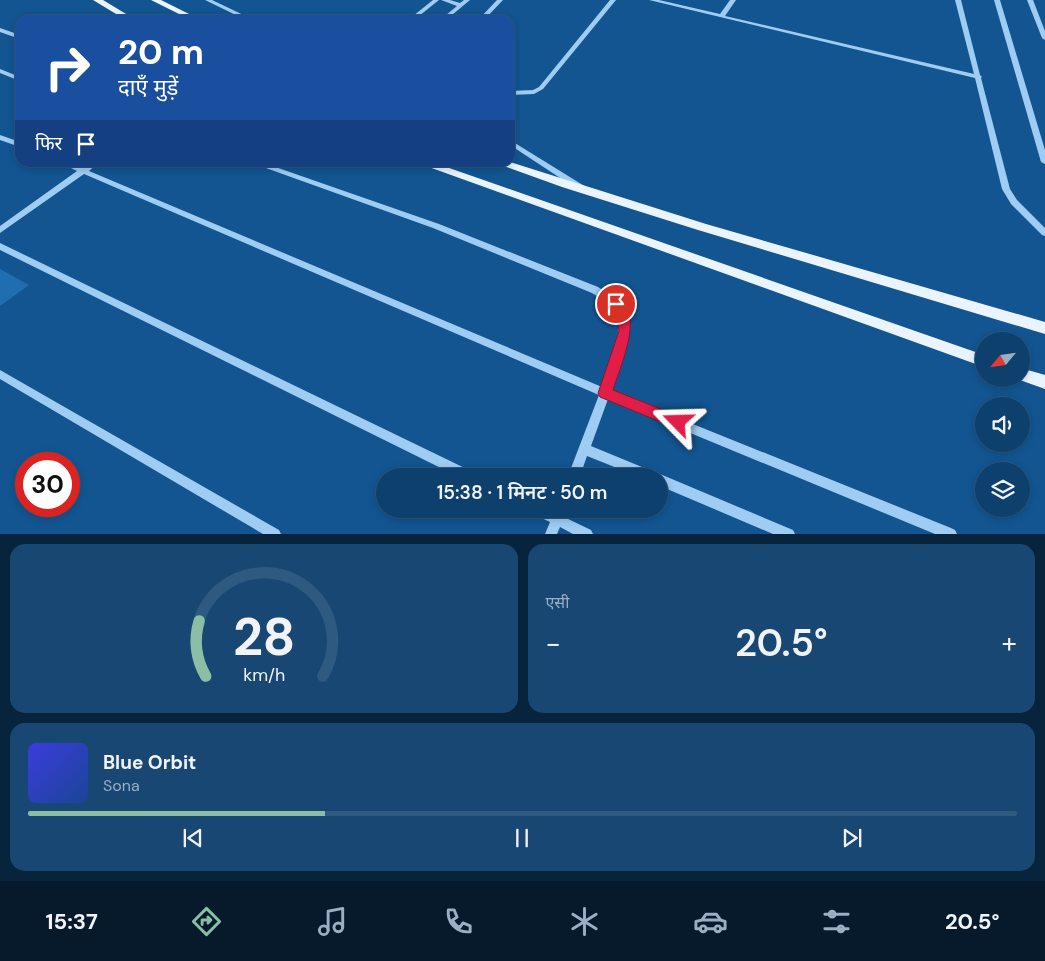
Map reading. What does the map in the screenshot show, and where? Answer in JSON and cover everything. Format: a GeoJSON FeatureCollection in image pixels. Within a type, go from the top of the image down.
{"type":"FeatureCollection","features":[{"type":"Feature","properties":{"kind":"main road"},"geometry":{"type":"LineString","coordinates":[[97,0],[123,15]]}},
{"type":"Feature","properties":{"kind":"main road"},"geometry":{"type":"LineString","coordinates":[[155,0],[186,15]]}},
{"type":"Feature","properties":{"kind":"main road"},"geometry":{"type":"LineString","coordinates":[[434,167],[975,358]]}},
{"type":"Feature","properties":{"kind":"main road"},"geometry":{"type":"LineString","coordinates":[[513,167],[590,193],[813,261],[1045,328]]}},
{"type":"Feature","properties":{"kind":"main road"},"geometry":{"type":"LineString","coordinates":[[1030,377],[1045,382]]}},
{"type":"Feature","properties":{"kind":"street"},"geometry":{"type":"LineString","coordinates":[[208,0],[240,15]]}},
{"type":"Feature","properties":{"kind":"street"},"geometry":{"type":"LineString","coordinates":[[417,15],[436,0]]}},
{"type":"Feature","properties":{"kind":"street"},"geometry":{"type":"LineString","coordinates":[[444,0],[461,5]]}},
{"type":"Feature","properties":{"kind":"street"},"geometry":{"type":"LineString","coordinates":[[449,15],[467,0]]}},
{"type":"Feature","properties":{"kind":"street"},"geometry":{"type":"LineString","coordinates":[[486,15],[500,0]]}},
{"type":"Feature","properties":{"kind":"street"},"geometry":{"type":"LineString","coordinates":[[515,93],[534,92],[541,88],[613,0]]}},
{"type":"Feature","properties":{"kind":"street"},"geometry":{"type":"LineString","coordinates":[[652,0],[979,77]]}},
{"type":"Feature","properties":{"kind":"street"},"geometry":{"type":"LineString","coordinates":[[722,16],[733,0]]}},
{"type":"Feature","properties":{"kind":"street"},"geometry":{"type":"LineString","coordinates":[[958,0],[1006,188],[1014,202],[1045,233]]}},
{"type":"Feature","properties":{"kind":"street"},"geometry":{"type":"LineString","coordinates":[[997,0],[1045,162]]}},
{"type":"Feature","properties":{"kind":"street"},"geometry":{"type":"LineString","coordinates":[[1030,0],[1045,38]]}},
{"type":"Feature","properties":{"kind":"street"},"geometry":{"type":"LineString","coordinates":[[0,30],[15,35]]}},
{"type":"Feature","properties":{"kind":"street"},"geometry":{"type":"LineString","coordinates":[[0,71],[15,77]]}},
{"type":"Feature","properties":{"kind":"street"},"geometry":{"type":"LineString","coordinates":[[0,136],[15,143]]}},
{"type":"Feature","properties":{"kind":"street"},"geometry":{"type":"LineString","coordinates":[[515,145],[590,193]]}},
{"type":"Feature","properties":{"kind":"street"},"geometry":{"type":"LineString","coordinates":[[74,167],[605,393],[951,534]]}},
{"type":"Feature","properties":{"kind":"street"},"geometry":{"type":"LineString","coordinates":[[0,230],[89,167]]}},
{"type":"Feature","properties":{"kind":"street"},"geometry":{"type":"LineString","coordinates":[[266,167],[436,226],[595,290],[616,304],[624,316],[625,331],[605,393],[577,468]]}},
{"type":"Feature","properties":{"kind":"street"},"geometry":{"type":"LineString","coordinates":[[0,246],[453,468]]}},
{"type":"Feature","properties":{"kind":"street"},"geometry":{"type":"LineString","coordinates":[[0,374],[275,534]]}},
{"type":"Feature","properties":{"kind":"street"},"geometry":{"type":"LineString","coordinates":[[584,449],[630,468]]}},
{"type":"Feature","properties":{"kind":"street"},"geometry":{"type":"LineString","coordinates":[[668,483],[789,534]]}},
{"type":"Feature","properties":{"kind":"street"},"geometry":{"type":"LineString","coordinates":[[552,534],[558,518]]}},
{"type":"Feature","properties":{"kind":"street"},"geometry":{"type":"LineString","coordinates":[[564,518],[586,534]]}},
{"type":"Feature","properties":{"kind":"shaded area"},"geometry":{"type":"Polygon","coordinates":[[[0,269],[29,285],[0,306],[0,269]]]}},
{"type":"Feature","properties":{"kind":"route"},"geometry":{"type":"LineString","coordinates":[[616,304],[624,316],[625,331],[605,393],[678,422]]}}]}
